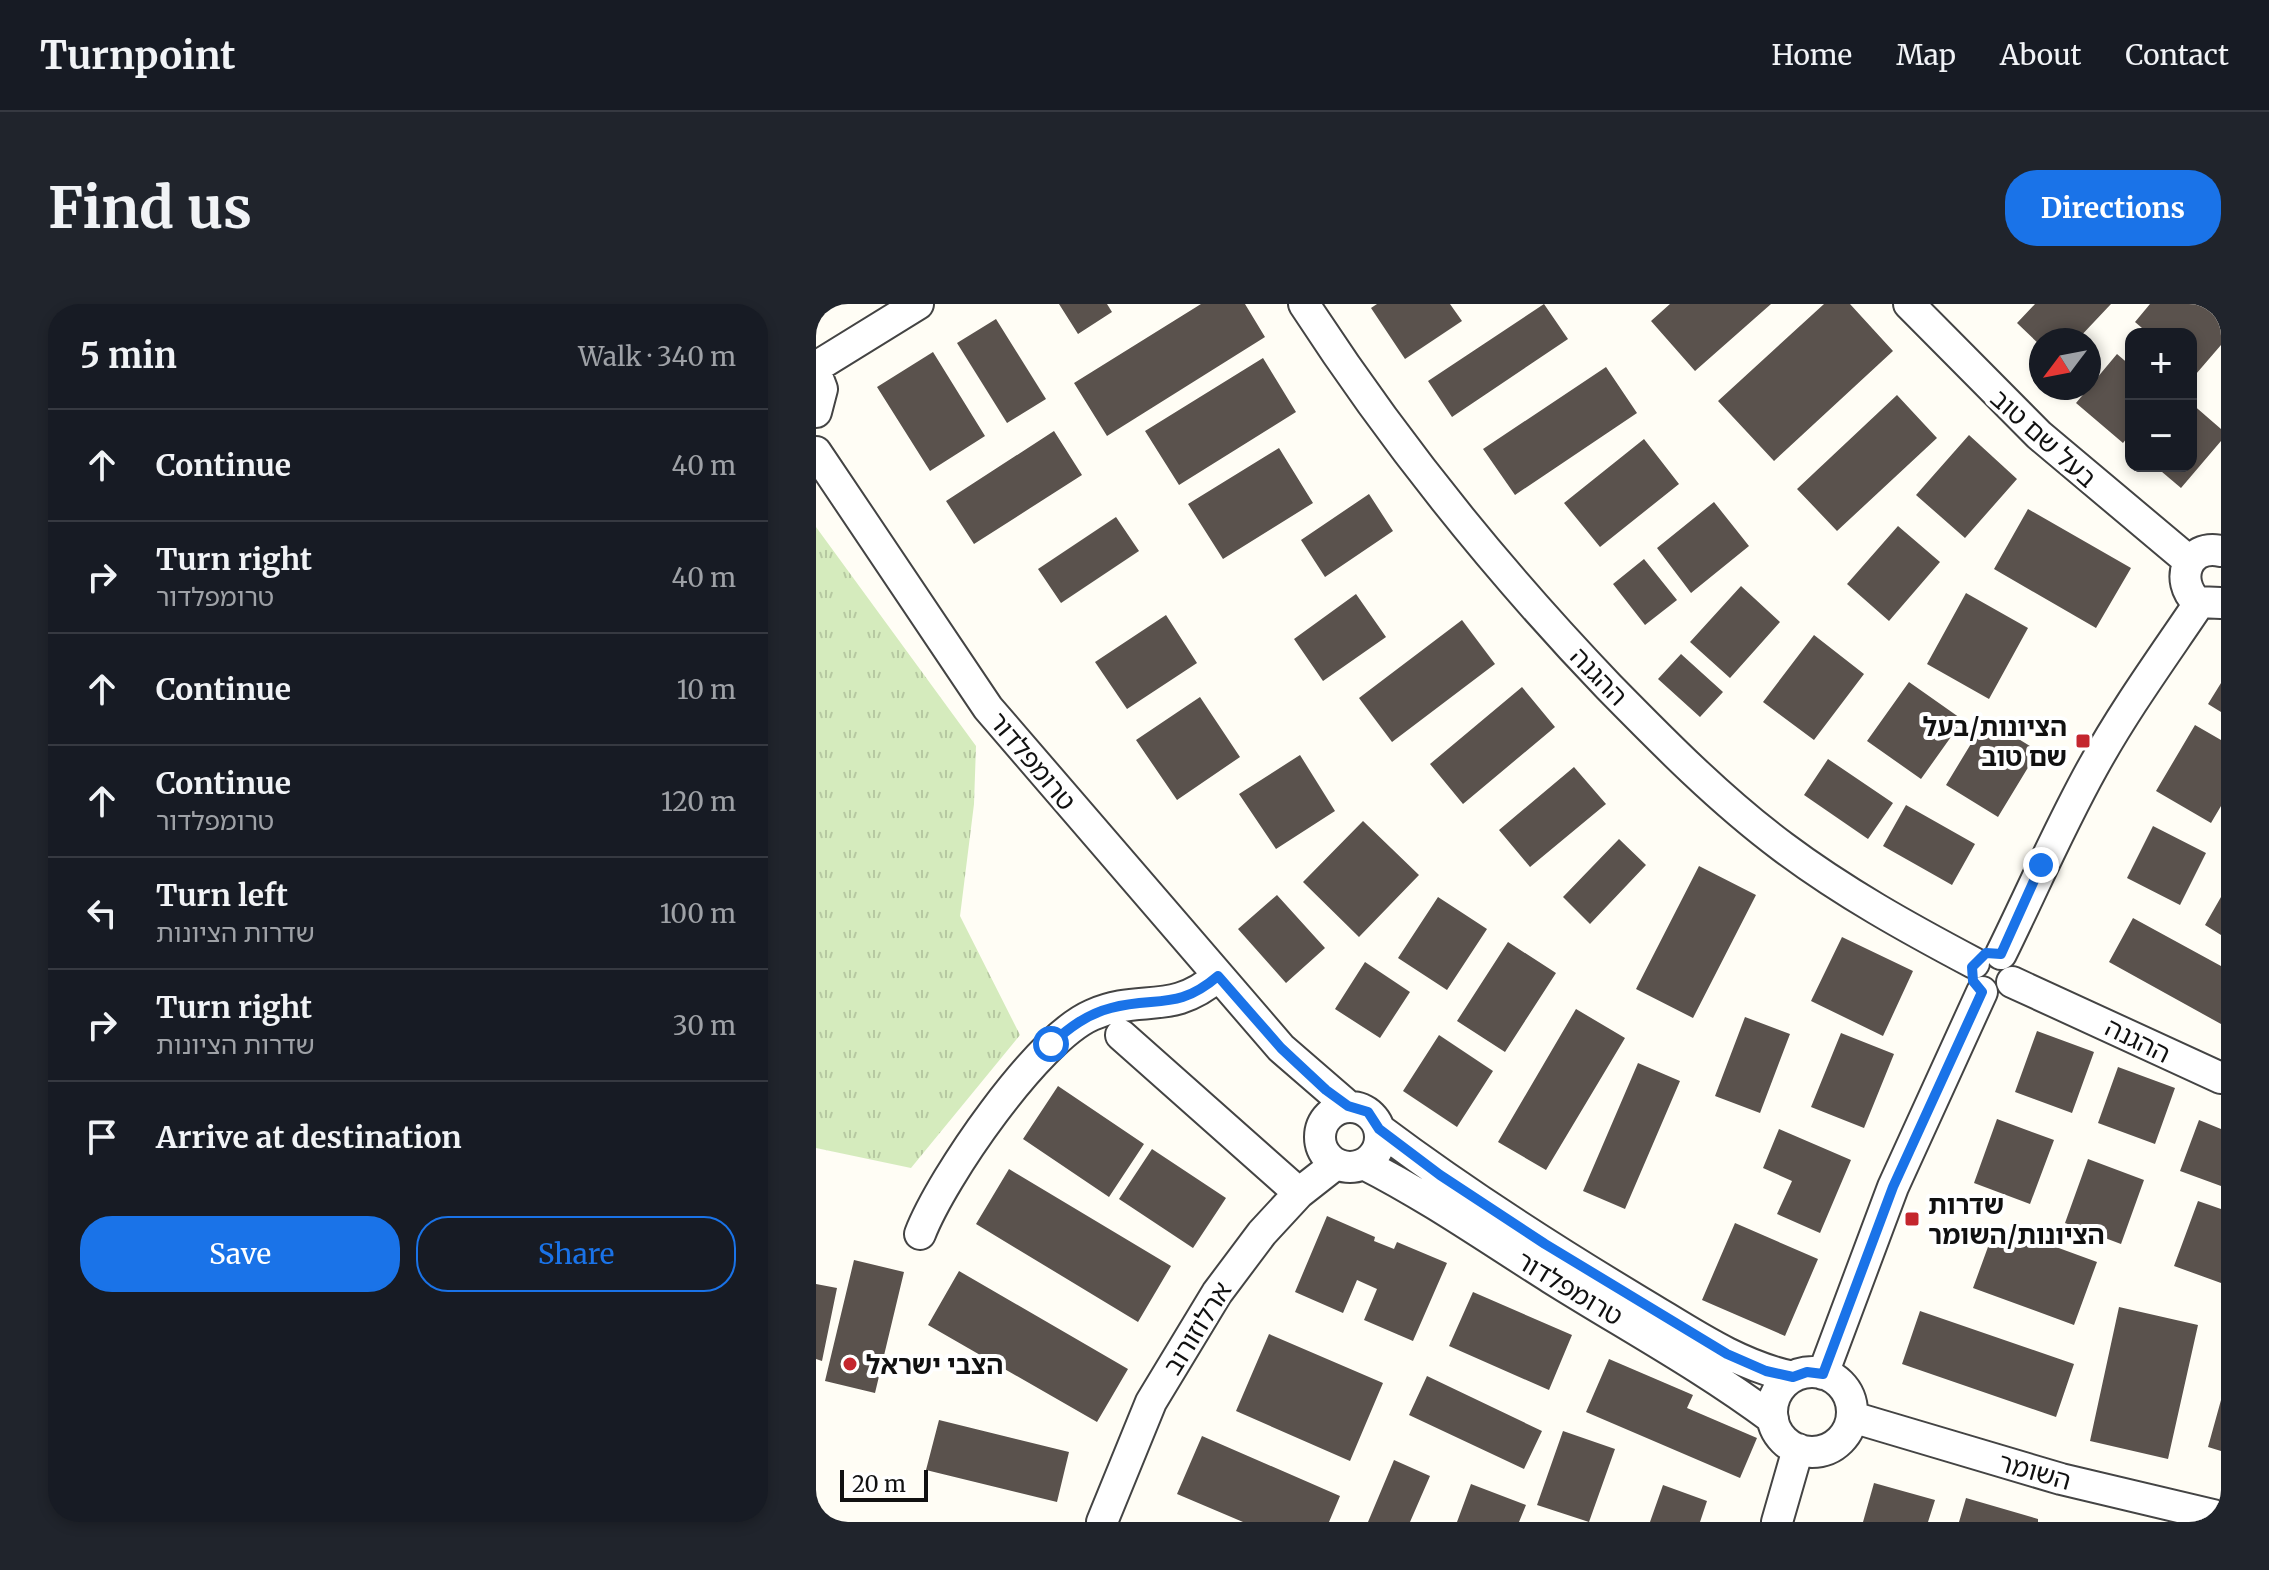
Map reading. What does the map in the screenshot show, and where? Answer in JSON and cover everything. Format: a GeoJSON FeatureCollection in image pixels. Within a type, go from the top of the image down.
{"type":"FeatureCollection","features":[{"type":"Feature","properties":{"kind":"street"},"geometry":{"type":"LineString","coordinates":[[816,412],[822,389],[816,370],[918,304]]}},
{"type":"Feature","properties":{"kind":"street","name":"ההגנה"},"geometry":{"type":"LineString","coordinates":[[1304,304],[1378,413],[1509,580],[1677,755],[1741,814],[1842,888],[1992,973],[2221,1078]]}},
{"type":"Feature","properties":{"kind":"street","name":"בעל שם טוב"},"geometry":{"type":"LineString","coordinates":[[1909,304],[2039,435],[2189,561]]}},
{"type":"Feature","properties":{"kind":"street","name":"טרומפלדור"},"geometry":{"type":"LineString","coordinates":[[816,452],[988,708],[1281,1048],[1348,1106]]}},
{"type":"Feature","properties":{"kind":"street"},"geometry":{"type":"LineString","coordinates":[[1823,1374],[1893,1187],[2041,865],[2094,764],[2147,678],[2210,603],[2189,594],[2184,581],[2189,561],[2203,551],[2221,551]]}},
{"type":"Feature","properties":{"kind":"street"},"geometry":{"type":"LineString","coordinates":[[920,1234],[948,1176],[1028,1070],[1060,1036],[1091,1015],[1111,1008],[1182,1000],[1200,991],[1218,976]]}},
{"type":"Feature","properties":{"kind":"street"},"geometry":{"type":"LineString","coordinates":[[1121,1035],[1299,1193]]}},
{"type":"Feature","properties":{"kind":"street","name":"טרומפלדור"},"geometry":{"type":"LineString","coordinates":[[1281,1048],[1320,1131]]}},
{"type":"Feature","properties":{"kind":"street"},"geometry":{"type":"LineString","coordinates":[[1348,1106],[1368,1112],[1379,1129],[1378,1149],[1350,1164],[1322,1150],[1320,1131],[1330,1114],[1348,1106]]}},
{"type":"Feature","properties":{"kind":"street","name":"טרומפלדור"},"geometry":{"type":"LineString","coordinates":[[1379,1129],[1545,1244],[1714,1346],[1766,1371],[1793,1377]]}},
{"type":"Feature","properties":{"kind":"street","name":"טרומפלדור"},"geometry":{"type":"LineString","coordinates":[[1350,1164],[1442,1207],[1553,1279],[1659,1341],[1773,1419]]}},
{"type":"Feature","properties":{"kind":"street","name":"ארלוזורוב"},"geometry":{"type":"LineString","coordinates":[[1102,1522],[1151,1402],[1217,1293],[1262,1233],[1299,1193],[1350,1164]]}},
{"type":"Feature","properties":{"kind":"street"},"geometry":{"type":"LineString","coordinates":[[1807,1372],[1823,1374],[1846,1390],[1852,1417],[1846,1434],[1833,1446],[1816,1452],[1798,1449],[1784,1440],[1773,1419],[1777,1394],[1793,1377],[1807,1372]]}},
{"type":"Feature","properties":{"kind":"street","name":"השומר"},"geometry":{"type":"LineString","coordinates":[[1852,1417],[2061,1479],[2221,1517]]}},
{"type":"Feature","properties":{"kind":"street"},"geometry":{"type":"LineString","coordinates":[[1777,1522],[1798,1449]]}},
{"type":"Feature","properties":{"kind":"green space"},"geometry":{"type":"Polygon","coordinates":[[[816,527],[976,746],[974,804],[960,916],[1020,1035],[911,1168],[816,1148],[816,527]]]}},
{"type":"Feature","properties":{"kind":"building"},"geometry":{"type":"Polygon","coordinates":[[[1059,304],[1107,304],[1112,312],[1078,334],[1059,304]]]}},
{"type":"Feature","properties":{"kind":"building"},"geometry":{"type":"Polygon","coordinates":[[[1201,304],[1245,304],[1265,337],[1107,436],[1074,383],[1201,304]]]}},
{"type":"Feature","properties":{"kind":"building"},"geometry":{"type":"Polygon","coordinates":[[[1377,304],[1450,304],[1462,321],[1405,359],[1371,308],[1377,304]]]}},
{"type":"Feature","properties":{"kind":"building"},"geometry":{"type":"Polygon","coordinates":[[[1544,304],[1568,339],[1452,417],[1428,381],[1544,304]]]}},
{"type":"Feature","properties":{"kind":"building"},"geometry":{"type":"Polygon","coordinates":[[[1670,304],[1771,304],[1695,371],[1651,321],[1670,304]]]}},
{"type":"Feature","properties":{"kind":"building"},"geometry":{"type":"Polygon","coordinates":[[[1824,304],[1850,304],[1893,351],[1774,461],[1718,401],[1824,304]]]}},
{"type":"Feature","properties":{"kind":"building"},"geometry":{"type":"Polygon","coordinates":[[[2035,304],[2111,304],[2088,328],[2029,328],[2029,334],[2017,323],[2035,304]]]}},
{"type":"Feature","properties":{"kind":"building"},"geometry":{"type":"Polygon","coordinates":[[[2150,304],[2221,304],[2221,345],[2197,373],[2197,328],[2142,328],[2135,322],[2150,304]]]}},
{"type":"Feature","properties":{"kind":"building"},"geometry":{"type":"Polygon","coordinates":[[[996,319],[1046,399],[1007,423],[957,343],[996,319]]]}},
{"type":"Feature","properties":{"kind":"building"},"geometry":{"type":"Polygon","coordinates":[[[933,352],[985,436],[930,471],[877,387],[933,352]]]}},
{"type":"Feature","properties":{"kind":"building"},"geometry":{"type":"Polygon","coordinates":[[[2117,354],[2125,361],[2123,443],[2076,403],[2079,400],[2101,400],[2101,373],[2117,354]]]}},
{"type":"Feature","properties":{"kind":"building"},"geometry":{"type":"Polygon","coordinates":[[[1263,358],[1296,412],[1179,485],[1145,431],[1263,358]]]}},
{"type":"Feature","properties":{"kind":"building"},"geometry":{"type":"Polygon","coordinates":[[[1606,367],[1637,413],[1515,495],[1483,449],[1606,367]]]}},
{"type":"Feature","properties":{"kind":"building"},"geometry":{"type":"Polygon","coordinates":[[[1897,395],[1937,438],[1837,531],[1797,489],[1897,395]]]}},
{"type":"Feature","properties":{"kind":"building"},"geometry":{"type":"Polygon","coordinates":[[[2197,408],[2221,429],[2221,441],[2197,469],[2197,408]]]}},
{"type":"Feature","properties":{"kind":"building"},"geometry":{"type":"Polygon","coordinates":[[[1054,431],[1082,475],[974,544],[946,501],[1054,431]]]}},
{"type":"Feature","properties":{"kind":"building"},"geometry":{"type":"Polygon","coordinates":[[[1969,435],[2017,479],[1965,538],[1916,495],[1969,435]]]}},
{"type":"Feature","properties":{"kind":"building"},"geometry":{"type":"Polygon","coordinates":[[[1644,439],[1679,484],[1600,547],[1564,503],[1644,439]]]}},
{"type":"Feature","properties":{"kind":"building"},"geometry":{"type":"Polygon","coordinates":[[[1279,448],[1313,503],[1223,559],[1188,504],[1279,448]]]}},
{"type":"Feature","properties":{"kind":"building"},"geometry":{"type":"Polygon","coordinates":[[[2162,472],[2195,472],[2181,488],[2162,472]]]}},
{"type":"Feature","properties":{"kind":"building"},"geometry":{"type":"Polygon","coordinates":[[[1369,494],[1393,531],[1325,577],[1301,540],[1369,494]]]}},
{"type":"Feature","properties":{"kind":"building"},"geometry":{"type":"Polygon","coordinates":[[[1714,502],[1749,546],[1691,593],[1657,548],[1714,502]]]}},
{"type":"Feature","properties":{"kind":"building"},"geometry":{"type":"Polygon","coordinates":[[[2028,509],[2131,568],[2096,628],[1994,569],[2028,509]]]}},
{"type":"Feature","properties":{"kind":"building"},"geometry":{"type":"Polygon","coordinates":[[[1116,517],[1139,551],[1061,603],[1038,569],[1116,517]]]}},
{"type":"Feature","properties":{"kind":"building"},"geometry":{"type":"Polygon","coordinates":[[[1898,526],[1940,562],[1889,621],[1847,584],[1898,526]]]}},
{"type":"Feature","properties":{"kind":"building"},"geometry":{"type":"Polygon","coordinates":[[[1644,559],[1677,600],[1645,625],[1613,584],[1644,559]]]}},
{"type":"Feature","properties":{"kind":"building"},"geometry":{"type":"Polygon","coordinates":[[[1741,586],[1780,622],[1730,678],[1690,642],[1741,586]]]}},
{"type":"Feature","properties":{"kind":"building"},"geometry":{"type":"Polygon","coordinates":[[[1966,593],[2028,628],[1989,699],[1927,664],[1966,593]]]}},
{"type":"Feature","properties":{"kind":"building"},"geometry":{"type":"Polygon","coordinates":[[[1356,594],[1386,637],[1323,681],[1294,639],[1356,594]]]}},
{"type":"Feature","properties":{"kind":"building"},"geometry":{"type":"Polygon","coordinates":[[[1166,615],[1197,663],[1127,709],[1095,662],[1166,615]]]}},
{"type":"Feature","properties":{"kind":"building"},"geometry":{"type":"Polygon","coordinates":[[[1462,620],[1495,664],[1392,742],[1359,698],[1462,620]]]}},
{"type":"Feature","properties":{"kind":"building"},"geometry":{"type":"Polygon","coordinates":[[[1814,635],[1864,674],[1814,740],[1763,702],[1814,635]]]}},
{"type":"Feature","properties":{"kind":"building"},"geometry":{"type":"Polygon","coordinates":[[[1681,654],[1723,692],[1700,717],[1658,679],[1681,654]]]}},
{"type":"Feature","properties":{"kind":"building"},"geometry":{"type":"Polygon","coordinates":[[[1909,682],[1963,720],[1921,779],[1867,741],[1909,682]]]}},
{"type":"Feature","properties":{"kind":"building"},"geometry":{"type":"Polygon","coordinates":[[[2221,683],[2221,712],[2208,704],[2221,683]]]}},
{"type":"Feature","properties":{"kind":"building"},"geometry":{"type":"Polygon","coordinates":[[[1522,687],[1555,727],[1463,804],[1430,764],[1522,687]]]}},
{"type":"Feature","properties":{"kind":"building"},"geometry":{"type":"Polygon","coordinates":[[[1200,697],[1240,757],[1177,800],[1136,740],[1200,697]]]}},
{"type":"Feature","properties":{"kind":"building"},"geometry":{"type":"Polygon","coordinates":[[[1986,719],[2038,751],[1998,817],[1946,785],[1986,719]]]}},
{"type":"Feature","properties":{"kind":"building"},"geometry":{"type":"Polygon","coordinates":[[[2195,725],[2221,740],[2221,806],[2211,823],[2156,791],[2195,725]]]}},
{"type":"Feature","properties":{"kind":"building"},"geometry":{"type":"Polygon","coordinates":[[[1300,755],[1335,811],[1276,849],[1239,794],[1300,755]]]}},
{"type":"Feature","properties":{"kind":"building"},"geometry":{"type":"Polygon","coordinates":[[[1828,759],[1893,803],[1868,839],[1804,795],[1828,759]]]}},
{"type":"Feature","properties":{"kind":"building"},"geometry":{"type":"Polygon","coordinates":[[[1574,767],[1606,804],[1530,867],[1499,830],[1574,767]]]}},
{"type":"Feature","properties":{"kind":"building"},"geometry":{"type":"Polygon","coordinates":[[[1906,805],[1975,844],[1952,885],[1883,846],[1906,805]]]}},
{"type":"Feature","properties":{"kind":"building"},"geometry":{"type":"Polygon","coordinates":[[[1363,821],[1419,875],[1359,937],[1303,882],[1363,821]]]}},
{"type":"Feature","properties":{"kind":"building"},"geometry":{"type":"Polygon","coordinates":[[[2153,826],[2206,853],[2180,905],[2127,878],[2153,826]]]}},
{"type":"Feature","properties":{"kind":"building"},"geometry":{"type":"Polygon","coordinates":[[[1619,839],[1646,865],[1590,924],[1563,897],[1619,839]]]}},
{"type":"Feature","properties":{"kind":"building"},"geometry":{"type":"Polygon","coordinates":[[[1699,866],[1756,895],[1693,1018],[1636,989],[1699,866]]]}},
{"type":"Feature","properties":{"kind":"building"},"geometry":{"type":"Polygon","coordinates":[[[1277,895],[1325,948],[1286,983],[1238,929],[1277,895]]]}},
{"type":"Feature","properties":{"kind":"building"},"geometry":{"type":"Polygon","coordinates":[[[1438,897],[1487,929],[1447,990],[1398,958],[1438,897]]]}},
{"type":"Feature","properties":{"kind":"building"},"geometry":{"type":"Polygon","coordinates":[[[2221,897],[2221,935],[2205,925],[2221,897]]]}},
{"type":"Feature","properties":{"kind":"building"},"geometry":{"type":"Polygon","coordinates":[[[2133,918],[2221,966],[2221,1024],[2109,962],[2133,918]]]}},
{"type":"Feature","properties":{"kind":"building"},"geometry":{"type":"Polygon","coordinates":[[[1842,937],[1913,971],[1883,1036],[1811,1001],[1842,937]]]}},
{"type":"Feature","properties":{"kind":"building"},"geometry":{"type":"Polygon","coordinates":[[[1508,942],[1556,973],[1505,1052],[1457,1021],[1508,942]]]}},
{"type":"Feature","properties":{"kind":"building"},"geometry":{"type":"Polygon","coordinates":[[[1365,962],[1410,992],[1380,1038],[1335,1009],[1365,962]]]}},
{"type":"Feature","properties":{"kind":"building"},"geometry":{"type":"Polygon","coordinates":[[[1576,1009],[1625,1038],[1546,1170],[1498,1142],[1576,1009]]]}},
{"type":"Feature","properties":{"kind":"building"},"geometry":{"type":"Polygon","coordinates":[[[1745,1017],[1790,1034],[1760,1113],[1715,1096],[1745,1017]]]}},
{"type":"Feature","properties":{"kind":"building"},"geometry":{"type":"Polygon","coordinates":[[[2037,1031],[2094,1052],[2072,1113],[2015,1092],[2037,1031]]]}},
{"type":"Feature","properties":{"kind":"building"},"geometry":{"type":"Polygon","coordinates":[[[1841,1033],[1894,1054],[1864,1128],[1811,1107],[1841,1033]]]}},
{"type":"Feature","properties":{"kind":"building"},"geometry":{"type":"Polygon","coordinates":[[[1439,1035],[1493,1071],[1457,1127],[1403,1091],[1439,1035]]]}},
{"type":"Feature","properties":{"kind":"building"},"geometry":{"type":"Polygon","coordinates":[[[1638,1063],[1680,1081],[1625,1209],[1583,1191],[1638,1063]]]}},
{"type":"Feature","properties":{"kind":"building"},"geometry":{"type":"Polygon","coordinates":[[[2118,1067],[2175,1088],[2155,1144],[2098,1123],[2118,1067]]]}},
{"type":"Feature","properties":{"kind":"building"},"geometry":{"type":"Polygon","coordinates":[[[1058,1086],[1144,1144],[1109,1197],[1023,1139],[1058,1086]]]}},
{"type":"Feature","properties":{"kind":"building"},"geometry":{"type":"Polygon","coordinates":[[[1997,1119],[2054,1140],[2030,1204],[1974,1183],[1997,1119]]]}},
{"type":"Feature","properties":{"kind":"building"},"geometry":{"type":"Polygon","coordinates":[[[2199,1120],[2221,1129],[2221,1186],[2180,1171],[2199,1120]]]}},
{"type":"Feature","properties":{"kind":"building"},"geometry":{"type":"Polygon","coordinates":[[[1779,1129],[1851,1160],[1820,1233],[1777,1214],[1792,1181],[1763,1168],[1779,1129]]]}},
{"type":"Feature","properties":{"kind":"building"},"geometry":{"type":"Polygon","coordinates":[[[1152,1149],[1226,1198],[1193,1248],[1119,1199],[1152,1149]]]}},
{"type":"Feature","properties":{"kind":"building"},"geometry":{"type":"Polygon","coordinates":[[[2088,1159],[2144,1180],[2121,1244],[2065,1223],[2088,1159]]]}},
{"type":"Feature","properties":{"kind":"building"},"geometry":{"type":"Polygon","coordinates":[[[1009,1169],[1171,1266],[1138,1322],[976,1224],[1009,1169]]]}},
{"type":"Feature","properties":{"kind":"building"},"geometry":{"type":"Polygon","coordinates":[[[2198,1201],[2221,1209],[2221,1283],[2174,1266],[2198,1201]]]}},
{"type":"Feature","properties":{"kind":"building"},"geometry":{"type":"Polygon","coordinates":[[[1327,1216],[1394,1249],[1397,1242],[1447,1263],[1413,1341],[1364,1320],[1377,1289],[1357,1280],[1343,1313],[1295,1292],[1327,1216]]]}},
{"type":"Feature","properties":{"kind":"building"},"geometry":{"type":"Polygon","coordinates":[[[1735,1223],[1818,1259],[1785,1336],[1702,1300],[1735,1223]]]}},
{"type":"Feature","properties":{"kind":"building"},"geometry":{"type":"Polygon","coordinates":[[[1996,1225],[2097,1262],[2074,1325],[1973,1288],[1996,1225]]]}},
{"type":"Feature","properties":{"kind":"building"},"geometry":{"type":"Polygon","coordinates":[[[854,1260],[904,1272],[875,1393],[825,1381],[854,1260]]]}},
{"type":"Feature","properties":{"kind":"building"},"geometry":{"type":"Polygon","coordinates":[[[959,1271],[1128,1369],[1097,1422],[928,1325],[959,1271]]]}},
{"type":"Feature","properties":{"kind":"building"},"geometry":{"type":"Polygon","coordinates":[[[816,1284],[837,1288],[822,1361],[816,1359],[816,1284]]]}},
{"type":"Feature","properties":{"kind":"building"},"geometry":{"type":"Polygon","coordinates":[[[1473,1292],[1572,1335],[1549,1390],[1449,1346],[1473,1292]]]}},
{"type":"Feature","properties":{"kind":"building"},"geometry":{"type":"Polygon","coordinates":[[[2119,1307],[2198,1325],[2168,1459],[2090,1441],[2119,1307]]]}},
{"type":"Feature","properties":{"kind":"building"},"geometry":{"type":"Polygon","coordinates":[[[1920,1311],[2074,1364],[2056,1417],[1902,1364],[1920,1311]]]}},
{"type":"Feature","properties":{"kind":"building"},"geometry":{"type":"Polygon","coordinates":[[[1269,1334],[1383,1383],[1350,1461],[1236,1411],[1269,1334]]]}},
{"type":"Feature","properties":{"kind":"building"},"geometry":{"type":"Polygon","coordinates":[[[1609,1359],[1693,1395],[1687,1408],[1757,1438],[1740,1478],[1586,1412],[1609,1359]]]}},
{"type":"Feature","properties":{"kind":"building"},"geometry":{"type":"Polygon","coordinates":[[[1427,1376],[1542,1431],[1524,1469],[1409,1415],[1427,1376]]]}},
{"type":"Feature","properties":{"kind":"building"},"geometry":{"type":"Polygon","coordinates":[[[2221,1400],[2221,1451],[2208,1447],[2221,1400]]]}},
{"type":"Feature","properties":{"kind":"building"},"geometry":{"type":"Polygon","coordinates":[[[939,1420],[1069,1452],[1057,1502],[926,1470],[939,1420]]]}},
{"type":"Feature","properties":{"kind":"building"},"geometry":{"type":"Polygon","coordinates":[[[1563,1431],[1615,1449],[1589,1522],[1537,1505],[1563,1431]]]}},
{"type":"Feature","properties":{"kind":"building"},"geometry":{"type":"Polygon","coordinates":[[[1202,1436],[1340,1496],[1329,1522],[1243,1522],[1177,1494],[1202,1436]]]}},
{"type":"Feature","properties":{"kind":"building"},"geometry":{"type":"Polygon","coordinates":[[[1394,1460],[1430,1476],[1410,1522],[1368,1522],[1394,1460]]]}},
{"type":"Feature","properties":{"kind":"building"},"geometry":{"type":"Polygon","coordinates":[[[1874,1483],[1935,1500],[1928,1522],[1863,1522],[1874,1483]]]}},
{"type":"Feature","properties":{"kind":"building"},"geometry":{"type":"Polygon","coordinates":[[[1471,1484],[1526,1505],[1519,1522],[1457,1522],[1471,1484]]]}},
{"type":"Feature","properties":{"kind":"building"},"geometry":{"type":"Polygon","coordinates":[[[1663,1485],[1707,1501],[1700,1522],[1650,1522],[1663,1485]]]}},
{"type":"Feature","properties":{"kind":"building"},"geometry":{"type":"Polygon","coordinates":[[[1966,1498],[2038,1519],[2038,1522],[1959,1522],[1966,1498]]]}},
{"type":"Feature","properties":{"kind":"place","name":"הציונות/בעל שם טוב"},"geometry":{"type":"Point","coordinates":[2083,741]}},
{"type":"Feature","properties":{"kind":"place","name":"שדרות הציונות/השומר"},"geometry":{"type":"Point","coordinates":[1912,1219]}},
{"type":"Feature","properties":{"kind":"place","name":"הצבי ישראל"},"geometry":{"type":"Point","coordinates":[850,1364]}},
{"type":"Feature","properties":{"kind":"route"},"geometry":{"type":"LineString","coordinates":[[1051,1044],[1091,1015],[1111,1008],[1182,1000],[1200,991],[1218,976],[1281,1048],[1326,1090],[1348,1106],[1368,1112],[1379,1129],[1440,1175],[1545,1244],[1727,1354],[1766,1371],[1793,1377],[1807,1372],[1823,1374],[1893,1187],[1982,992],[1973,981],[1972,967],[1981,955],[1991,952],[2001,954],[2041,865]]}}]}
